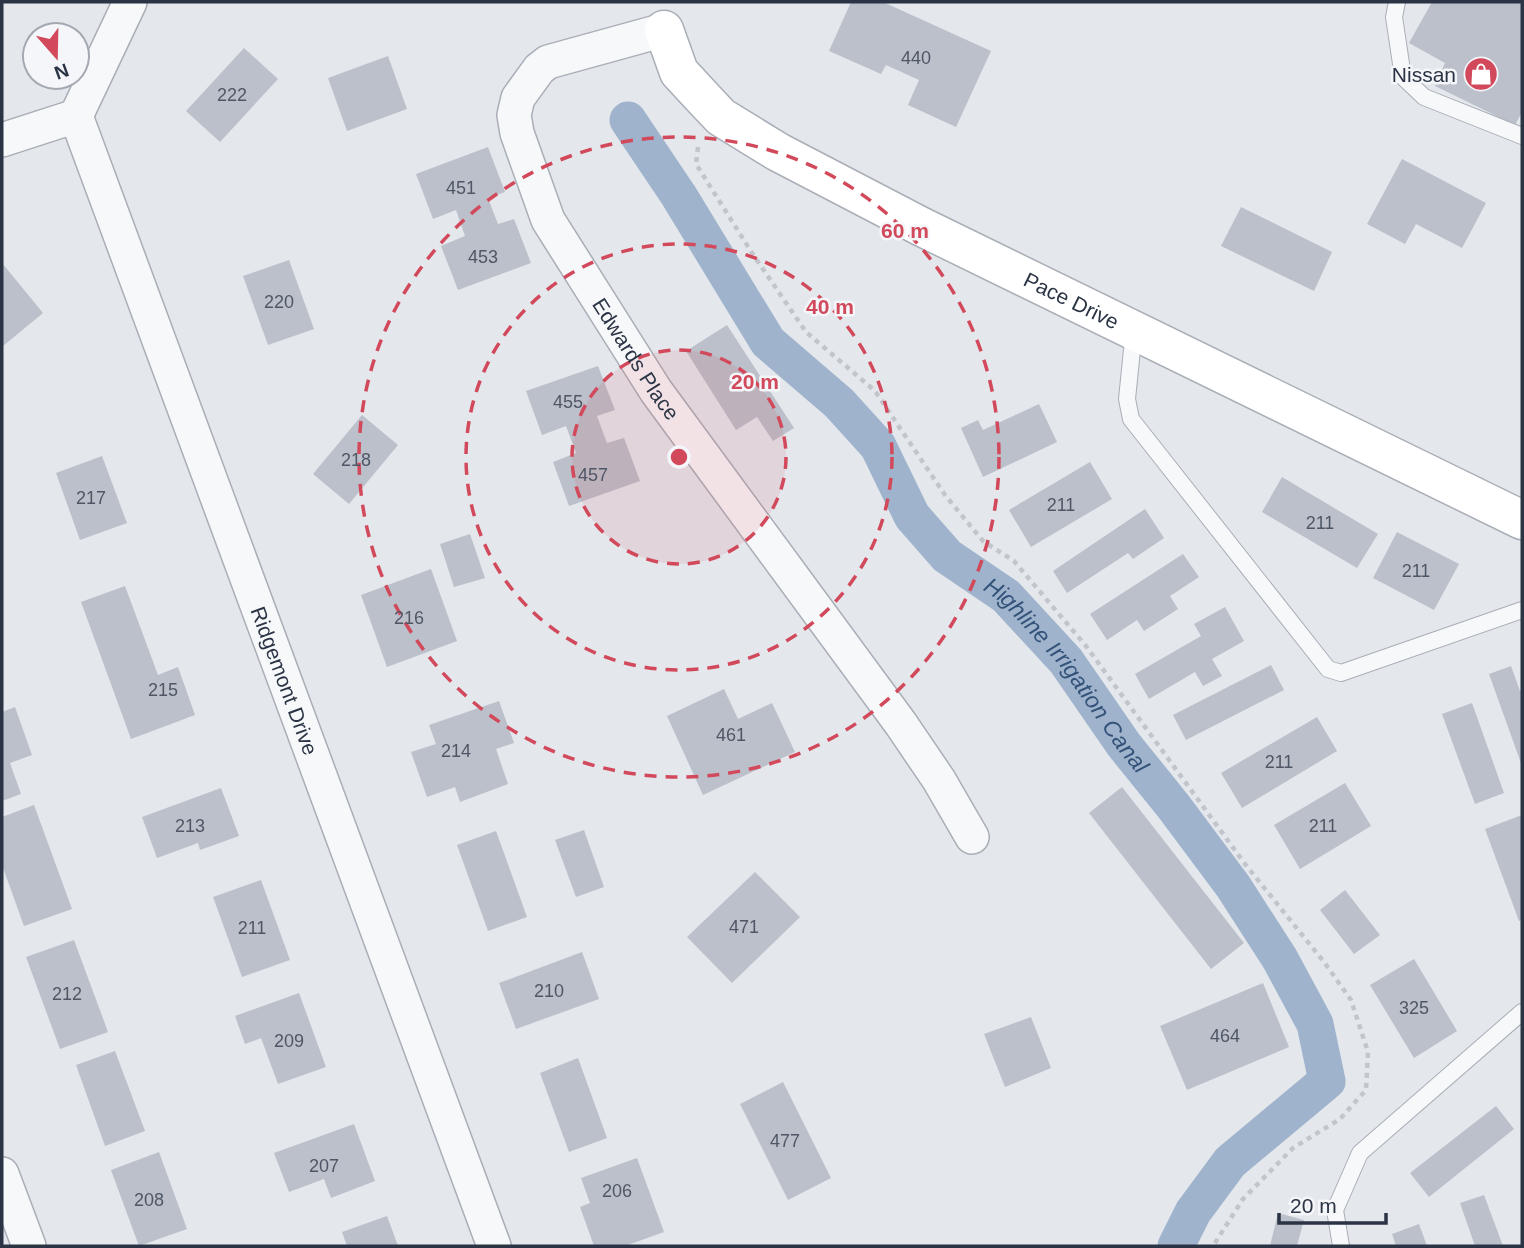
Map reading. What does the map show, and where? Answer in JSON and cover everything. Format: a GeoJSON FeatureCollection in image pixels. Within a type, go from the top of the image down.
{"type":"FeatureCollection","features":[{"type":"Feature","properties":{"kind":"street"},"geometry":{"type":"LineString","coordinates":[[2,140],[76,116],[130,2]]}},
{"type":"Feature","properties":{"kind":"street","name":"Pace Drive"},"geometry":{"type":"LineString","coordinates":[[664,30],[679,72],[704,99],[721,117],[778,152],[922,228],[1522,520]]}},
{"type":"Feature","properties":{"kind":"street","name":"Edwards Place"},"geometry":{"type":"LineString","coordinates":[[664,30],[548,62],[534,75],[518,98],[514,115],[517,133],[548,220],[656,391],[901,724],[939,780],[972,837]]}},
{"type":"Feature","properties":{"kind":"street","name":"Ridgemont Drive"},"geometry":{"type":"LineString","coordinates":[[76,116],[494,1246]]}},
{"type":"Feature","properties":{"kind":"street"},"geometry":{"type":"LineString","coordinates":[[2,1174],[29,1246]]}},
{"type":"Feature","properties":{"kind":"lane"},"geometry":{"type":"LineString","coordinates":[[1397,2],[1394,17],[1403,77],[1424,97],[1522,136]]}},
{"type":"Feature","properties":{"kind":"lane"},"geometry":{"type":"LineString","coordinates":[[1134,330],[1127,399],[1132,419],[1328,669],[1341,673],[1522,610]]}},
{"type":"Feature","properties":{"kind":"lane"},"geometry":{"type":"LineString","coordinates":[[1340,1246],[1335,1210],[1360,1153],[1522,1012]]}},
{"type":"Feature","properties":{"kind":"path"},"geometry":{"type":"LineString","coordinates":[[704,99],[696,164],[806,332],[875,391],[945,495],[983,541],[1014,561],[1086,646],[1245,864],[1351,1000],[1368,1052],[1366,1090],[1340,1119],[1293,1148],[1243,1199],[1213,1246]]}},
{"type":"Feature","properties":{"kind":"building"},"geometry":{"type":"Polygon","coordinates":[[[851,2],[883,2],[991,51],[956,127],[908,105],[919,80],[886,65],[881,74],[829,51],[851,2]]]}},
{"type":"Feature","properties":{"kind":"building","name":"Nissan"},"geometry":{"type":"Polygon","coordinates":[[[1432,2],[1522,2],[1522,112],[1515,125],[1435,86],[1445,63],[1409,43],[1432,2]]]}},
{"type":"Feature","properties":{"kind":"building"},"geometry":{"type":"Polygon","coordinates":[[[244,48],[278,79],[220,142],[186,111],[244,48]]]}},
{"type":"Feature","properties":{"kind":"building"},"geometry":{"type":"Polygon","coordinates":[[[388,56],[407,109],[347,131],[328,78],[388,56]]]}},
{"type":"Feature","properties":{"kind":"building"},"geometry":{"type":"Polygon","coordinates":[[[488,147],[505,192],[488,198],[498,224],[514,219],[531,263],[458,290],[441,246],[465,236],[456,210],[433,219],[416,174],[488,147]]]}},
{"type":"Feature","properties":{"kind":"building"},"geometry":{"type":"Polygon","coordinates":[[[1402,159],[1486,203],[1462,248],[1416,224],[1405,244],[1367,224],[1402,159]]]}},
{"type":"Feature","properties":{"kind":"building"},"geometry":{"type":"Polygon","coordinates":[[[1241,207],[1332,252],[1314,291],[1221,246],[1241,207]]]}},
{"type":"Feature","properties":{"kind":"building"},"geometry":{"type":"Polygon","coordinates":[[[289,260],[314,329],[268,345],[243,276],[289,260]]]}},
{"type":"Feature","properties":{"kind":"building"},"geometry":{"type":"Polygon","coordinates":[[[2,263],[43,313],[3,346],[2,345],[2,263]]]}},
{"type":"Feature","properties":{"kind":"building"},"geometry":{"type":"Polygon","coordinates":[[[727,325],[794,428],[773,441],[757,417],[736,430],[686,351],[727,325]]]}},
{"type":"Feature","properties":{"kind":"building"},"geometry":{"type":"Polygon","coordinates":[[[598,366],[615,410],[597,416],[607,443],[624,438],[640,481],[569,506],[553,462],[576,453],[566,426],[542,435],[526,391],[598,366]]]}},
{"type":"Feature","properties":{"kind":"building"},"geometry":{"type":"Polygon","coordinates":[[[1039,404],[1057,442],[983,477],[961,428],[978,420],[983,430],[1039,404]]]}},
{"type":"Feature","properties":{"kind":"building"},"geometry":{"type":"Polygon","coordinates":[[[362,415],[398,445],[349,504],[313,474],[362,415]]]}},
{"type":"Feature","properties":{"kind":"building"},"geometry":{"type":"Polygon","coordinates":[[[102,456],[127,523],[80,540],[56,473],[102,456]]]}},
{"type":"Feature","properties":{"kind":"building"},"geometry":{"type":"Polygon","coordinates":[[[1090,462],[1112,499],[1031,547],[1009,510],[1090,462]]]}},
{"type":"Feature","properties":{"kind":"building"},"geometry":{"type":"Polygon","coordinates":[[[1282,477],[1378,534],[1357,568],[1262,512],[1282,477]]]}},
{"type":"Feature","properties":{"kind":"building"},"geometry":{"type":"Polygon","coordinates":[[[1145,509],[1164,538],[1133,559],[1128,553],[1067,593],[1053,571],[1145,509]]]}},
{"type":"Feature","properties":{"kind":"building"},"geometry":{"type":"Polygon","coordinates":[[[1397,532],[1459,564],[1434,610],[1373,578],[1397,532]]]}},
{"type":"Feature","properties":{"kind":"building"},"geometry":{"type":"Polygon","coordinates":[[[470,534],[485,578],[454,587],[440,544],[470,534]]]}},
{"type":"Feature","properties":{"kind":"building"},"geometry":{"type":"Polygon","coordinates":[[[1183,554],[1199,577],[1170,596],[1178,609],[1144,631],[1137,620],[1107,640],[1090,614],[1183,554]]]}},
{"type":"Feature","properties":{"kind":"building"},"geometry":{"type":"Polygon","coordinates":[[[431,569],[457,641],[387,667],[361,595],[431,569]]]}},
{"type":"Feature","properties":{"kind":"building"},"geometry":{"type":"Polygon","coordinates":[[[125,586],[158,675],[178,667],[195,715],[131,739],[81,602],[125,586]]]}},
{"type":"Feature","properties":{"kind":"building"},"geometry":{"type":"Polygon","coordinates":[[[1225,607],[1244,641],[1212,659],[1222,676],[1203,686],[1195,672],[1149,699],[1135,674],[1201,636],[1194,624],[1225,607]]]}},
{"type":"Feature","properties":{"kind":"building"},"geometry":{"type":"Polygon","coordinates":[[[1271,665],[1284,690],[1186,740],[1173,715],[1271,665]]]}},
{"type":"Feature","properties":{"kind":"building"},"geometry":{"type":"Polygon","coordinates":[[[1511,666],[1520,691],[1522,690],[1522,766],[1489,674],[1511,666]]]}},
{"type":"Feature","properties":{"kind":"building"},"geometry":{"type":"Polygon","coordinates":[[[724,689],[738,719],[772,703],[795,752],[703,795],[667,716],[724,689]]]}},
{"type":"Feature","properties":{"kind":"building"},"geometry":{"type":"Polygon","coordinates":[[[499,701],[514,743],[496,749],[508,784],[460,802],[455,787],[427,797],[411,752],[436,744],[429,725],[499,701]]]}},
{"type":"Feature","properties":{"kind":"building"},"geometry":{"type":"Polygon","coordinates":[[[1472,703],[1504,793],[1475,804],[1442,714],[1472,703]]]}},
{"type":"Feature","properties":{"kind":"building"},"geometry":{"type":"Polygon","coordinates":[[[15,707],[32,755],[10,763],[21,794],[2,801],[2,712],[15,707]]]}},
{"type":"Feature","properties":{"kind":"building"},"geometry":{"type":"Polygon","coordinates":[[[1317,717],[1337,751],[1242,808],[1221,773],[1317,717]]]}},
{"type":"Feature","properties":{"kind":"building"},"geometry":{"type":"Polygon","coordinates":[[[1345,783],[1371,826],[1300,869],[1274,825],[1345,783]]]}},
{"type":"Feature","properties":{"kind":"building"},"geometry":{"type":"Polygon","coordinates":[[[1122,787],[1244,943],[1211,969],[1089,813],[1122,787]]]}},
{"type":"Feature","properties":{"kind":"building"},"geometry":{"type":"Polygon","coordinates":[[[221,788],[239,836],[200,850],[198,843],[157,858],[142,817],[221,788]]]}},
{"type":"Feature","properties":{"kind":"building"},"geometry":{"type":"Polygon","coordinates":[[[34,805],[72,909],[24,926],[2,865],[2,817],[34,805]]]}},
{"type":"Feature","properties":{"kind":"building"},"geometry":{"type":"Polygon","coordinates":[[[1522,815],[1522,920],[1519,921],[1485,829],[1522,815]]]}},
{"type":"Feature","properties":{"kind":"building"},"geometry":{"type":"Polygon","coordinates":[[[584,830],[604,887],[576,897],[555,840],[584,830]]]}},
{"type":"Feature","properties":{"kind":"building"},"geometry":{"type":"Polygon","coordinates":[[[496,831],[527,917],[488,931],[457,845],[496,831]]]}},
{"type":"Feature","properties":{"kind":"building"},"geometry":{"type":"Polygon","coordinates":[[[755,872],[800,917],[732,983],[687,937],[755,872]]]}},
{"type":"Feature","properties":{"kind":"building"},"geometry":{"type":"Polygon","coordinates":[[[261,880],[290,960],[242,977],[213,897],[261,880]]]}},
{"type":"Feature","properties":{"kind":"building"},"geometry":{"type":"Polygon","coordinates":[[[1345,890],[1380,935],[1354,954],[1320,910],[1345,890]]]}},
{"type":"Feature","properties":{"kind":"building"},"geometry":{"type":"Polygon","coordinates":[[[74,940],[108,1032],[60,1049],[26,957],[74,940]]]}},
{"type":"Feature","properties":{"kind":"building"},"geometry":{"type":"Polygon","coordinates":[[[582,952],[599,999],[516,1029],[499,983],[582,952]]]}},
{"type":"Feature","properties":{"kind":"building"},"geometry":{"type":"Polygon","coordinates":[[[1414,959],[1457,1031],[1414,1058],[1370,985],[1414,959]]]}},
{"type":"Feature","properties":{"kind":"building"},"geometry":{"type":"Polygon","coordinates":[[[1263,983],[1289,1047],[1187,1090],[1160,1026],[1263,983]]]}},
{"type":"Feature","properties":{"kind":"building"},"geometry":{"type":"Polygon","coordinates":[[[299,993],[326,1067],[278,1084],[261,1038],[245,1044],[235,1016],[299,993]]]}},
{"type":"Feature","properties":{"kind":"building"},"geometry":{"type":"Polygon","coordinates":[[[1031,1017],[1051,1068],[1005,1087],[984,1034],[1031,1017]]]}},
{"type":"Feature","properties":{"kind":"building"},"geometry":{"type":"Polygon","coordinates":[[[115,1051],[145,1131],[105,1146],[76,1065],[115,1051]]]}},
{"type":"Feature","properties":{"kind":"building"},"geometry":{"type":"Polygon","coordinates":[[[578,1058],[607,1138],[569,1152],[540,1073],[578,1058]]]}},
{"type":"Feature","properties":{"kind":"building"},"geometry":{"type":"Polygon","coordinates":[[[783,1082],[831,1178],[788,1200],[740,1104],[783,1082]]]}},
{"type":"Feature","properties":{"kind":"building"},"geometry":{"type":"Polygon","coordinates":[[[1496,1106],[1514,1129],[1429,1197],[1410,1173],[1496,1106]]]}},
{"type":"Feature","properties":{"kind":"building"},"geometry":{"type":"Polygon","coordinates":[[[354,1124],[375,1181],[331,1198],[324,1179],[289,1192],[274,1153],[354,1124]]]}},
{"type":"Feature","properties":{"kind":"building"},"geometry":{"type":"Polygon","coordinates":[[[159,1152],[187,1229],[139,1246],[111,1170],[159,1152]]]}},
{"type":"Feature","properties":{"kind":"building"},"geometry":{"type":"Polygon","coordinates":[[[637,1158],[664,1232],[625,1246],[594,1246],[580,1207],[590,1203],[581,1178],[637,1158]]]}},
{"type":"Feature","properties":{"kind":"building"},"geometry":{"type":"Polygon","coordinates":[[[1484,1195],[1503,1246],[1475,1246],[1460,1203],[1484,1195]]]}},
{"type":"Feature","properties":{"kind":"building"},"geometry":{"type":"Polygon","coordinates":[[[1278,1213],[1304,1220],[1297,1246],[1270,1246],[1278,1213]]]}},
{"type":"Feature","properties":{"kind":"building"},"geometry":{"type":"Polygon","coordinates":[[[387,1216],[398,1246],[347,1246],[342,1232],[387,1216]]]}},
{"type":"Feature","properties":{"kind":"building"},"geometry":{"type":"Polygon","coordinates":[[[1419,1224],[1427,1246],[1396,1246],[1392,1234],[1419,1224]]]}},
{"type":"Feature","properties":{"kind":"waterway","name":"Highline Irrigation Canal"},"geometry":{"type":"LineString","coordinates":[[628,120],[679,196],[768,342],[839,403],[878,446],[912,516],[947,556],[1006,596],[1066,661],[1124,745],[1233,886],[1280,959],[1315,1024],[1327,1081],[1230,1162],[1193,1212],[1176,1246]]}},
{"type":"Feature","properties":{"kind":"place","name":"Nissan"},"geometry":{"type":"Point","coordinates":[1481,74]}}]}
